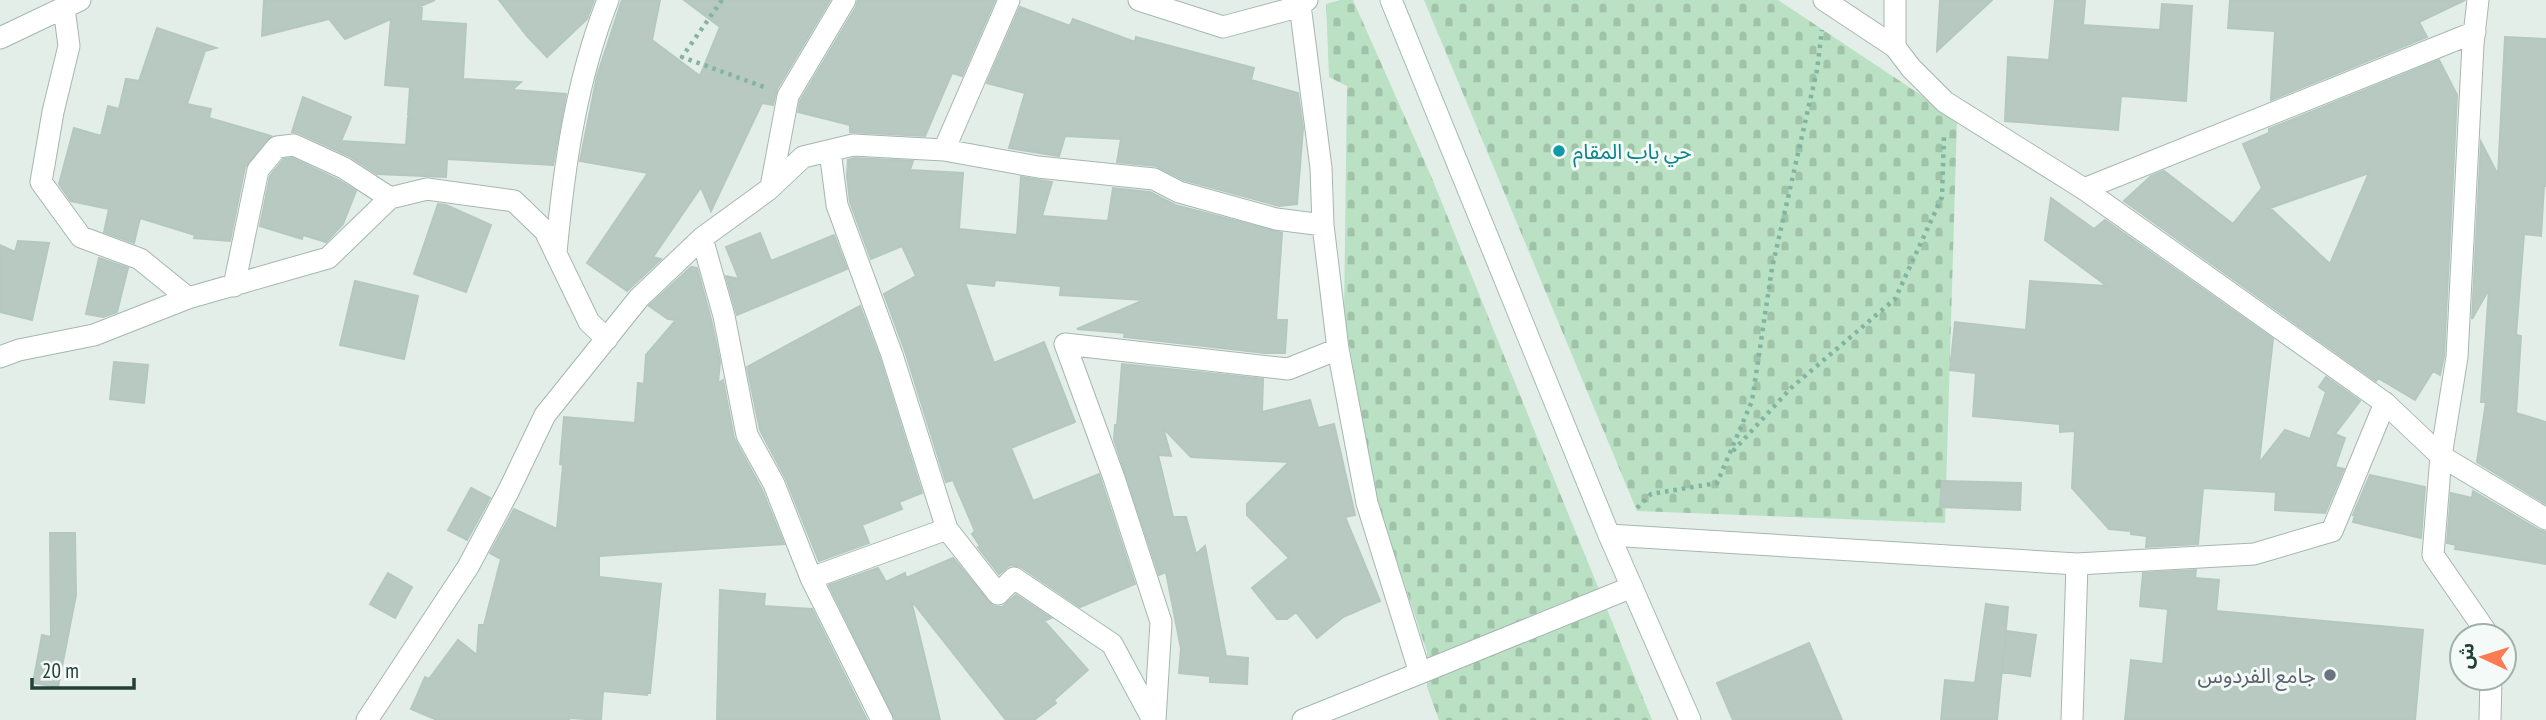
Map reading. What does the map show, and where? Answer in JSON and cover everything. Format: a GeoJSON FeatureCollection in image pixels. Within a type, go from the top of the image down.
{"type":"FeatureCollection","features":[{"type":"Feature","properties":{"kind":"street"},"geometry":{"type":"LineString","coordinates":[[556,253],[563,179],[578,92],[608,0]]}},
{"type":"Feature","properties":{"kind":"street"},"geometry":{"type":"LineString","coordinates":[[771,187],[788,96],[845,0]]}},
{"type":"Feature","properties":{"kind":"street"},"geometry":{"type":"LineString","coordinates":[[944,150],[1009,0]]}},
{"type":"Feature","properties":{"kind":"street"},"geometry":{"type":"LineString","coordinates":[[1139,0],[1223,27],[1304,2],[1321,168],[1323,225],[1338,349],[1367,503],[1420,673]]}},
{"type":"Feature","properties":{"kind":"street"},"geometry":{"type":"LineString","coordinates":[[1391,0],[1609,535],[1690,720]]}},
{"type":"Feature","properties":{"kind":"street"},"geometry":{"type":"LineString","coordinates":[[1824,0],[1895,47],[1911,68],[1945,102],[2084,189],[2385,403],[2441,456],[2546,520]]}},
{"type":"Feature","properties":{"kind":"street"},"geometry":{"type":"LineString","coordinates":[[1895,0],[1895,47]]}},
{"type":"Feature","properties":{"kind":"street"},"geometry":{"type":"LineString","coordinates":[[2479,622],[2433,555],[2441,456],[2457,357],[2475,32],[2481,1]]}},
{"type":"Feature","properties":{"kind":"street"},"geometry":{"type":"LineString","coordinates":[[0,38],[72,4],[69,46],[52,112],[41,182],[81,237],[140,259],[188,298]]}},
{"type":"Feature","properties":{"kind":"street"},"geometry":{"type":"LineString","coordinates":[[2084,189],[2475,32]]}},
{"type":"Feature","properties":{"kind":"street"},"geometry":{"type":"LineString","coordinates":[[234,286],[258,170],[277,147],[294,145],[344,168],[390,198]]}},
{"type":"Feature","properties":{"kind":"street"},"geometry":{"type":"LineString","coordinates":[[367,720],[468,567],[545,415],[639,298],[702,238],[771,187],[803,157],[853,145],[944,150],[1038,167],[1154,179],[1179,192],[1252,213],[1323,225]]}},
{"type":"Feature","properties":{"kind":"street"},"geometry":{"type":"LineString","coordinates":[[830,151],[837,205],[892,355],[947,528],[998,594],[1014,578],[1112,644],[1154,720]]}},
{"type":"Feature","properties":{"kind":"street"},"geometry":{"type":"LineString","coordinates":[[0,357],[19,350],[94,335],[188,298],[328,258],[390,198],[427,189],[514,201],[545,231],[589,322],[607,339]]}},
{"type":"Feature","properties":{"kind":"street"},"geometry":{"type":"LineString","coordinates":[[702,238],[724,316],[747,435],[774,484],[811,578],[882,720]]}},
{"type":"Feature","properties":{"kind":"street"},"geometry":{"type":"LineString","coordinates":[[1154,720],[1161,622],[1114,478],[1065,344],[1288,369],[1338,349]]}},
{"type":"Feature","properties":{"kind":"street"},"geometry":{"type":"LineString","coordinates":[[1609,535],[2077,564],[2254,554],[2332,531],[2385,403]]}},
{"type":"Feature","properties":{"kind":"street"},"geometry":{"type":"LineString","coordinates":[[811,578],[947,528]]}},
{"type":"Feature","properties":{"kind":"street"},"geometry":{"type":"LineString","coordinates":[[2072,720],[2077,564]]}},
{"type":"Feature","properties":{"kind":"street"},"geometry":{"type":"LineString","coordinates":[[1303,720],[1632,587]]}},
{"type":"Feature","properties":{"kind":"street"},"geometry":{"type":"LineString","coordinates":[[2490,720],[2491,692]]}},
{"type":"Feature","properties":{"kind":"path"},"geometry":{"type":"LineString","coordinates":[[722,0],[682,57],[788,96]]}},
{"type":"Feature","properties":{"kind":"path"},"geometry":{"type":"LineString","coordinates":[[1609,535],[1651,494],[1717,484],[1752,401],[1772,268],[1817,70],[1824,0]]}},
{"type":"Feature","properties":{"kind":"path"},"geometry":{"type":"LineString","coordinates":[[1730,454],[1791,388],[1895,299],[1942,197],[1945,102]]}},
{"type":"Feature","properties":{"kind":"green space"},"geometry":{"type":"Polygon","coordinates":[[[1353,0],[1431,176],[1652,720],[1439,720],[1427,687],[1427,652],[1376,498],[1344,315],[1347,86],[1329,77],[1326,4],[1353,0]]]}},
{"type":"Feature","properties":{"kind":"green space"},"geometry":{"type":"Polygon","coordinates":[[[1424,0],[1778,0],[1957,119],[1945,523],[1637,511],[1424,0]]]}},
{"type":"Feature","properties":{"kind":"building"},"geometry":{"type":"Polygon","coordinates":[[[264,0],[435,0],[418,7],[422,8],[421,21],[466,24],[463,79],[521,82],[512,90],[566,94],[553,165],[447,159],[446,177],[377,174],[349,156],[292,132],[303,97],[351,117],[341,141],[406,145],[408,118],[412,120],[408,115],[410,87],[385,85],[391,19],[345,39],[329,19],[262,36],[264,0]]]}},
{"type":"Feature","properties":{"kind":"building"},"geometry":{"type":"Polygon","coordinates":[[[499,0],[594,0],[587,19],[547,57],[499,0]]]}},
{"type":"Feature","properties":{"kind":"building"},"geometry":{"type":"Polygon","coordinates":[[[622,0],[660,0],[652,40],[700,76],[720,27],[684,0],[830,0],[777,89],[773,105],[762,103],[711,211],[701,187],[653,257],[661,259],[627,291],[587,263],[648,173],[580,161],[597,76],[622,0]]]}},
{"type":"Feature","properties":{"kind":"building"},"geometry":{"type":"Polygon","coordinates":[[[858,0],[995,0],[962,76],[952,73],[925,136],[850,132],[850,125],[798,112],[800,101],[858,0]]]}},
{"type":"Feature","properties":{"kind":"building"},"geometry":{"type":"Polygon","coordinates":[[[1940,0],[1992,0],[1937,51],[1940,0]]]}},
{"type":"Feature","properties":{"kind":"building"},"geometry":{"type":"Polygon","coordinates":[[[2055,0],[2085,0],[2083,25],[2160,30],[2162,4],[2192,6],[2186,101],[2121,96],[2118,130],[2005,121],[2008,57],[2049,60],[2055,0]]]}},
{"type":"Feature","properties":{"kind":"building"},"geometry":{"type":"Polygon","coordinates":[[[2230,0],[2465,0],[2419,22],[2427,37],[2271,100],[2275,31],[2228,28],[2230,0]]]}},
{"type":"Feature","properties":{"kind":"building"},"geometry":{"type":"Polygon","coordinates":[[[1020,7],[1070,26],[1073,19],[1135,42],[1136,37],[1254,68],[1251,80],[1298,93],[1303,128],[1297,204],[1279,206],[1184,180],[1156,166],[1117,162],[1121,139],[1065,136],[1059,156],[1009,148],[1025,93],[987,83],[1020,7]]]}},
{"type":"Feature","properties":{"kind":"building"},"geometry":{"type":"Polygon","coordinates":[[[157,28],[216,48],[205,51],[187,104],[211,109],[209,118],[271,136],[245,167],[230,241],[194,238],[195,235],[140,218],[134,243],[104,232],[109,209],[71,201],[59,184],[74,128],[101,136],[108,106],[119,109],[126,79],[139,81],[157,28]]]}},
{"type":"Feature","properties":{"kind":"building"},"geometry":{"type":"Polygon","coordinates":[[[2505,37],[2546,39],[2546,186],[2541,236],[2524,234],[2516,335],[2521,336],[2516,413],[2546,422],[2546,504],[2477,462],[2486,402],[2481,402],[2489,289],[2472,319],[2481,142],[2498,175],[2505,37]]]}},
{"type":"Feature","properties":{"kind":"building"},"geometry":{"type":"Polygon","coordinates":[[[2439,60],[2457,95],[2444,356],[2440,375],[2433,371],[2415,400],[2378,378],[2376,381],[2124,201],[2151,176],[2164,171],[2233,224],[2262,188],[2243,144],[2269,133],[2269,129],[2439,60]],[[2369,173],[2270,208],[2330,264],[2369,173]]]}},
{"type":"Feature","properties":{"kind":"building"},"geometry":{"type":"Polygon","coordinates":[[[292,158],[356,191],[343,224],[326,242],[303,235],[302,239],[260,226],[270,176],[284,159],[292,158]]]}},
{"type":"Feature","properties":{"kind":"building"},"geometry":{"type":"Polygon","coordinates":[[[848,160],[913,161],[910,170],[963,173],[959,229],[1017,235],[1021,177],[1052,182],[1042,216],[1108,221],[1113,188],[1150,192],[1175,205],[1282,233],[1276,320],[1287,320],[1285,353],[1124,337],[1125,333],[1077,329],[1144,300],[1060,295],[1061,286],[995,280],[994,286],[965,283],[994,363],[1044,342],[1075,422],[1011,448],[1033,501],[1099,474],[1135,584],[1080,607],[1021,567],[1010,565],[999,574],[978,547],[980,546],[972,534],[975,531],[953,480],[946,482],[884,294],[916,276],[902,246],[871,259],[850,202],[848,160]]]}},
{"type":"Feature","properties":{"kind":"building"},"geometry":{"type":"Polygon","coordinates":[[[2051,198],[2094,229],[2105,220],[2273,339],[2259,463],[2285,430],[2310,439],[2326,392],[2319,387],[2326,377],[2360,401],[2335,434],[2345,438],[2335,467],[2344,469],[2325,513],[2275,510],[2276,492],[2203,488],[2198,544],[2146,547],[2147,536],[2109,529],[2072,488],[2075,431],[2060,432],[2060,424],[1973,416],[1976,373],[1950,370],[1955,322],[2026,330],[2030,281],[2107,286],[2045,240],[2051,198]]]}},
{"type":"Feature","properties":{"kind":"building"},"geometry":{"type":"Polygon","coordinates":[[[438,204],[491,225],[466,292],[414,274],[438,204]]]}},
{"type":"Feature","properties":{"kind":"building"},"geometry":{"type":"Polygon","coordinates":[[[760,233],[771,261],[834,235],[847,269],[737,315],[726,276],[739,279],[726,247],[760,233]]]}},
{"type":"Feature","properties":{"kind":"building"},"geometry":{"type":"Polygon","coordinates":[[[18,241],[49,243],[32,320],[0,312],[0,245],[15,252],[18,241]]]}},
{"type":"Feature","properties":{"kind":"building"},"geometry":{"type":"Polygon","coordinates":[[[99,258],[128,268],[117,312],[103,317],[86,314],[99,258]]]}},
{"type":"Feature","properties":{"kind":"building"},"geometry":{"type":"Polygon","coordinates":[[[691,267],[697,268],[711,319],[720,362],[718,383],[723,380],[734,438],[762,490],[784,544],[599,556],[599,577],[661,584],[650,693],[647,695],[603,691],[601,720],[437,720],[411,709],[425,677],[429,679],[458,640],[477,655],[479,625],[484,625],[501,559],[490,553],[514,509],[557,529],[564,417],[635,423],[638,383],[644,384],[646,355],[676,320],[668,319],[649,306],[691,267]]]}},
{"type":"Feature","properties":{"kind":"building"},"geometry":{"type":"Polygon","coordinates":[[[355,281],[418,296],[404,359],[340,345],[355,281]]]}},
{"type":"Feature","properties":{"kind":"building"},"geometry":{"type":"Polygon","coordinates":[[[860,306],[880,359],[922,493],[899,502],[902,509],[862,525],[869,543],[819,561],[786,479],[760,430],[747,367],[860,306]]]}},
{"type":"Feature","properties":{"kind":"building"},"geometry":{"type":"Polygon","coordinates":[[[114,362],[148,365],[144,403],[110,399],[114,362]]]}},
{"type":"Feature","properties":{"kind":"building"},"geometry":{"type":"Polygon","coordinates":[[[1122,364],[1263,379],[1262,412],[1310,400],[1318,428],[1334,424],[1355,515],[1345,517],[1380,601],[1343,617],[1317,638],[1296,612],[1287,619],[1277,619],[1252,588],[1289,558],[1247,515],[1247,504],[1289,462],[1191,457],[1163,428],[1171,456],[1158,455],[1173,517],[1186,517],[1196,554],[1205,546],[1226,656],[1248,658],[1247,684],[1210,682],[1210,676],[1179,673],[1181,649],[1166,572],[1159,575],[1114,439],[1122,364]]]}},
{"type":"Feature","properties":{"kind":"building"},"geometry":{"type":"Polygon","coordinates":[[[2370,475],[2425,487],[2421,538],[2353,522],[2353,515],[2370,475]]]}},
{"type":"Feature","properties":{"kind":"building"},"geometry":{"type":"Polygon","coordinates":[[[1942,481],[2021,483],[2020,510],[1940,507],[1942,481]]]}},
{"type":"Feature","properties":{"kind":"building"},"geometry":{"type":"Polygon","coordinates":[[[471,488],[490,498],[467,540],[448,530],[471,488]]]}},
{"type":"Feature","properties":{"kind":"building"},"geometry":{"type":"Polygon","coordinates":[[[2473,491],[2546,532],[2546,564],[2455,549],[2456,545],[2447,543],[2451,493],[2472,498],[2473,491]]]}},
{"type":"Feature","properties":{"kind":"building"},"geometry":{"type":"Polygon","coordinates":[[[50,533],[75,533],[76,595],[58,687],[33,683],[42,635],[51,637],[50,533]]]}},
{"type":"Feature","properties":{"kind":"building"},"geometry":{"type":"Polygon","coordinates":[[[953,558],[993,606],[1002,607],[1016,595],[1051,618],[1044,621],[1088,670],[1054,700],[1056,703],[1034,720],[1006,720],[911,600],[940,720],[895,720],[829,585],[878,568],[886,582],[905,573],[906,578],[953,558]]]}},
{"type":"Feature","properties":{"kind":"building"},"geometry":{"type":"Polygon","coordinates":[[[2196,570],[2195,578],[2219,580],[2216,611],[2423,630],[2415,720],[2125,720],[2131,660],[2163,664],[2168,609],[2140,606],[2143,573],[2196,570]]]}},
{"type":"Feature","properties":{"kind":"building"},"geometry":{"type":"Polygon","coordinates":[[[388,573],[412,587],[395,618],[370,604],[388,573]]]}},
{"type":"Feature","properties":{"kind":"building"},"geometry":{"type":"Polygon","coordinates":[[[720,590],[765,594],[764,606],[812,609],[867,720],[717,720],[720,590]]]}},
{"type":"Feature","properties":{"kind":"building"},"geometry":{"type":"Polygon","coordinates":[[[1986,604],[2008,607],[1997,720],[1941,720],[1945,680],[1975,683],[1986,604]]]}},
{"type":"Feature","properties":{"kind":"building"},"geometry":{"type":"Polygon","coordinates":[[[2007,631],[2036,635],[2030,676],[2002,672],[2007,631]]]}},
{"type":"Feature","properties":{"kind":"building"},"geometry":{"type":"Polygon","coordinates":[[[1809,643],[1842,720],[1733,720],[1717,683],[1809,643]]]}},
{"type":"Feature","properties":{"kind":"place","name":"حي باب المقام"},"geometry":{"type":"Point","coordinates":[1559,151]}},
{"type":"Feature","properties":{"kind":"place","name":"جامع الفردوس"},"geometry":{"type":"Point","coordinates":[2330,675]}}]}
